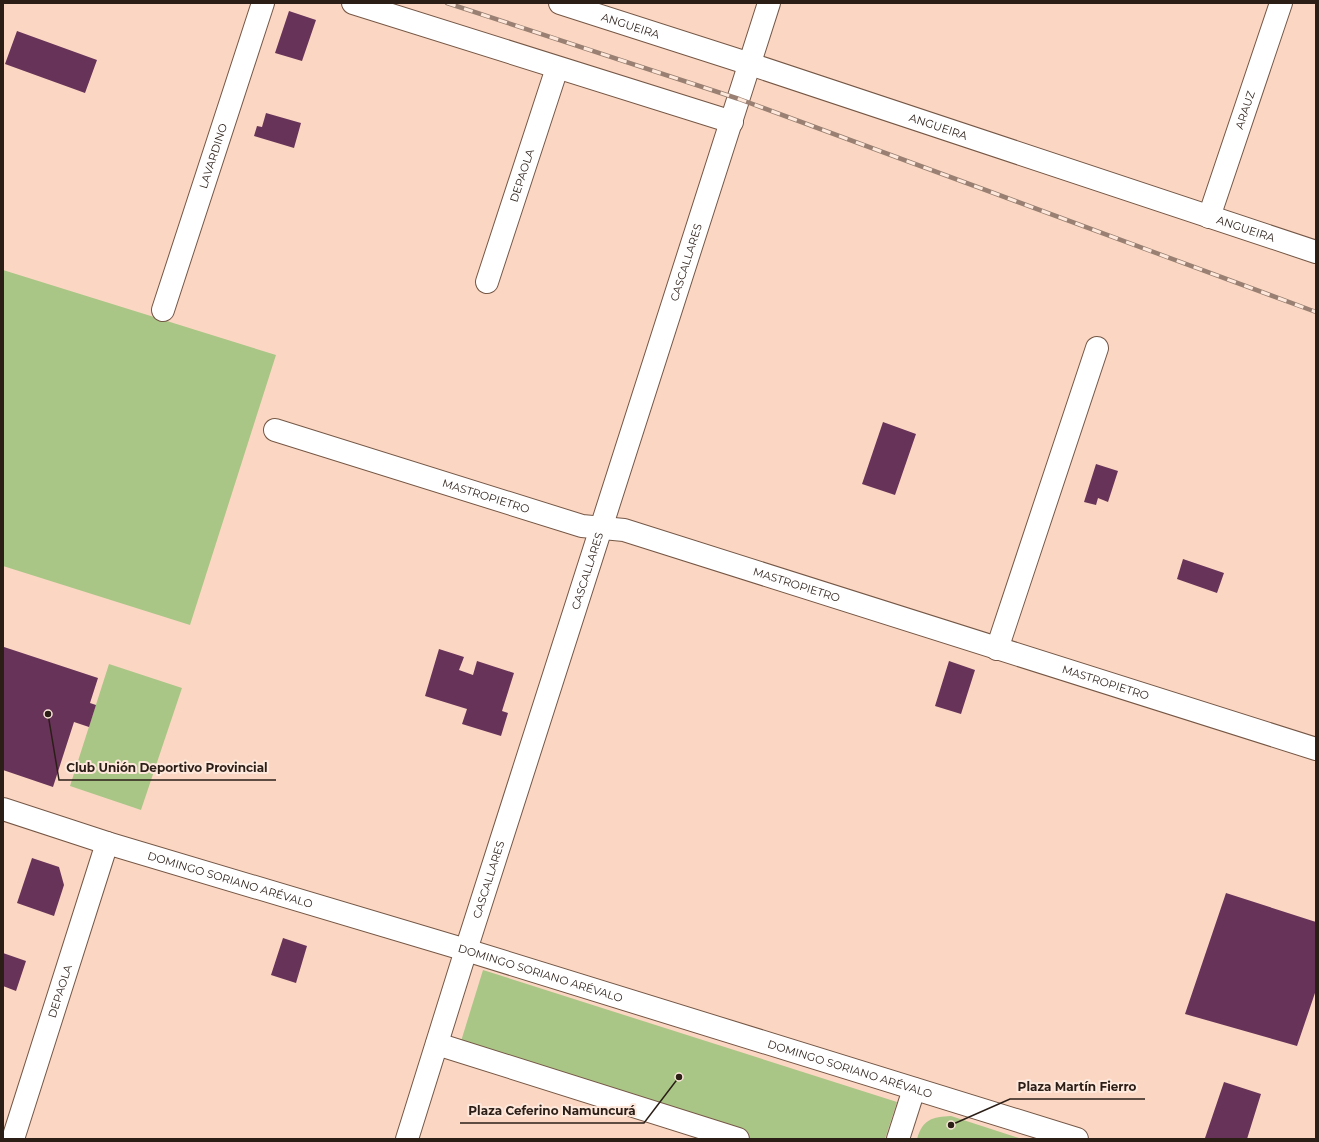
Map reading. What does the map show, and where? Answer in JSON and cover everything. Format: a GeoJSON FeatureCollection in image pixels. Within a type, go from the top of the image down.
{"type":"FeatureCollection","features":[{"type":"Feature","properties":{"kind":"street","name":"LAVARDINO"},"geometry":{"type":"LineString","coordinates":[[163,310],[263,3]]}},
{"type":"Feature","properties":{"kind":"street"},"geometry":{"type":"LineString","coordinates":[[352,3],[732,122]]}},
{"type":"Feature","properties":{"kind":"street","name":"ANGUEIRA"},"geometry":{"type":"LineString","coordinates":[[560,3],[750,64],[1316,252]]}},
{"type":"Feature","properties":{"kind":"street","name":"CASCALLARES"},"geometry":{"type":"LineString","coordinates":[[407,1139],[769,3]]}},
{"type":"Feature","properties":{"kind":"street","name":"ARAUZ"},"geometry":{"type":"LineString","coordinates":[[1209,217],[1281,3]]}},
{"type":"Feature","properties":{"kind":"street","name":"DEPAOLA"},"geometry":{"type":"LineString","coordinates":[[487,282],[557,68]]}},
{"type":"Feature","properties":{"kind":"street"},"geometry":{"type":"LineString","coordinates":[[997,649],[1097,348]]}},
{"type":"Feature","properties":{"kind":"street","name":"MASTROPIETRO"},"geometry":{"type":"LineString","coordinates":[[276,430],[582,526],[624,530],[1316,749]]}},
{"type":"Feature","properties":{"kind":"street","name":"DOMINGO SORIANO ARÉVALO"},"geometry":{"type":"LineString","coordinates":[[3,809],[107,843],[466,950],[1077,1139]]}},
{"type":"Feature","properties":{"kind":"street","name":"DEPAOLA"},"geometry":{"type":"LineString","coordinates":[[13,1139],[107,843]]}},
{"type":"Feature","properties":{"kind":"street"},"geometry":{"type":"LineString","coordinates":[[437,1044],[738,1139]]}},
{"type":"Feature","properties":{"kind":"street"},"geometry":{"type":"LineString","coordinates":[[898,1139],[914,1089]]}},
{"type":"Feature","properties":{"kind":"green space"},"geometry":{"type":"Polygon","coordinates":[[[3,270],[276,355],[190,625],[3,566],[3,270]]]}},
{"type":"Feature","properties":{"kind":"green space"},"geometry":{"type":"Polygon","coordinates":[[[109,664],[182,688],[141,810],[70,786],[109,664]]]}},
{"type":"Feature","properties":{"kind":"green space"},"geometry":{"type":"Polygon","coordinates":[[[483,970],[897,1102],[885,1139],[743,1139],[458,1051],[483,970]]]}},
{"type":"Feature","properties":{"kind":"green space"},"geometry":{"type":"Polygon","coordinates":[[[951,1116],[1022,1139],[917,1139],[922,1127],[929,1120],[933,1118],[951,1116]]]}},
{"type":"Feature","properties":{"kind":"building"},"geometry":{"type":"Polygon","coordinates":[[[289,11],[316,20],[302,61],[275,53],[289,11]]]}},
{"type":"Feature","properties":{"kind":"building"},"geometry":{"type":"Polygon","coordinates":[[[17,31],[97,60],[85,93],[5,64],[17,31]]]}},
{"type":"Feature","properties":{"kind":"building"},"geometry":{"type":"Polygon","coordinates":[[[266,113],[301,123],[294,148],[254,136],[257,126],[262,127],[266,113]]]}},
{"type":"Feature","properties":{"kind":"building"},"geometry":{"type":"Polygon","coordinates":[[[883,422],[916,434],[895,495],[862,484],[883,422]]]}},
{"type":"Feature","properties":{"kind":"building"},"geometry":{"type":"Polygon","coordinates":[[[1096,464],[1118,471],[1108,502],[1098,498],[1096,505],[1084,502],[1096,464]]]}},
{"type":"Feature","properties":{"kind":"building"},"geometry":{"type":"Polygon","coordinates":[[[1183,559],[1224,573],[1217,593],[1177,579],[1183,559]]]}},
{"type":"Feature","properties":{"kind":"building"},"geometry":{"type":"Polygon","coordinates":[[[4,647],[98,678],[90,703],[96,705],[89,727],[74,722],[53,787],[3,770],[4,647]]]}},
{"type":"Feature","properties":{"kind":"building"},"geometry":{"type":"Polygon","coordinates":[[[439,649],[464,657],[459,670],[473,675],[477,661],[514,673],[502,711],[508,713],[501,736],[462,724],[467,709],[425,696],[439,649]]]}},
{"type":"Feature","properties":{"kind":"building"},"geometry":{"type":"Polygon","coordinates":[[[949,661],[975,670],[961,714],[935,706],[949,661]]]}},
{"type":"Feature","properties":{"kind":"building"},"geometry":{"type":"Polygon","coordinates":[[[32,858],[59,867],[64,885],[54,916],[17,903],[32,858]]]}},
{"type":"Feature","properties":{"kind":"building"},"geometry":{"type":"Polygon","coordinates":[[[1226,893],[1316,922],[1316,990],[1297,1046],[1185,1014],[1226,893]]]}},
{"type":"Feature","properties":{"kind":"building"},"geometry":{"type":"Polygon","coordinates":[[[283,938],[307,946],[296,983],[271,975],[283,938]]]}},
{"type":"Feature","properties":{"kind":"building"},"geometry":{"type":"Polygon","coordinates":[[[3,953],[26,961],[16,991],[3,986],[3,953]]]}},
{"type":"Feature","properties":{"kind":"building"},"geometry":{"type":"Polygon","coordinates":[[[1224,1082],[1261,1094],[1247,1139],[1205,1138],[1224,1082]]]}},
{"type":"Feature","properties":{"kind":"railway"},"geometry":{"type":"LineString","coordinates":[[447,3],[739,99],[1316,312]]}},
{"type":"Feature","properties":{"kind":"place","name":"Club Unión Deportivo Provincial"},"geometry":{"type":"Point","coordinates":[48,714]}},
{"type":"Feature","properties":{"kind":"place","name":"Plaza Ceferino Namuncurá"},"geometry":{"type":"Point","coordinates":[679,1077]}},
{"type":"Feature","properties":{"kind":"place","name":"Plaza Martín Fierro"},"geometry":{"type":"Point","coordinates":[951,1125]}}]}
